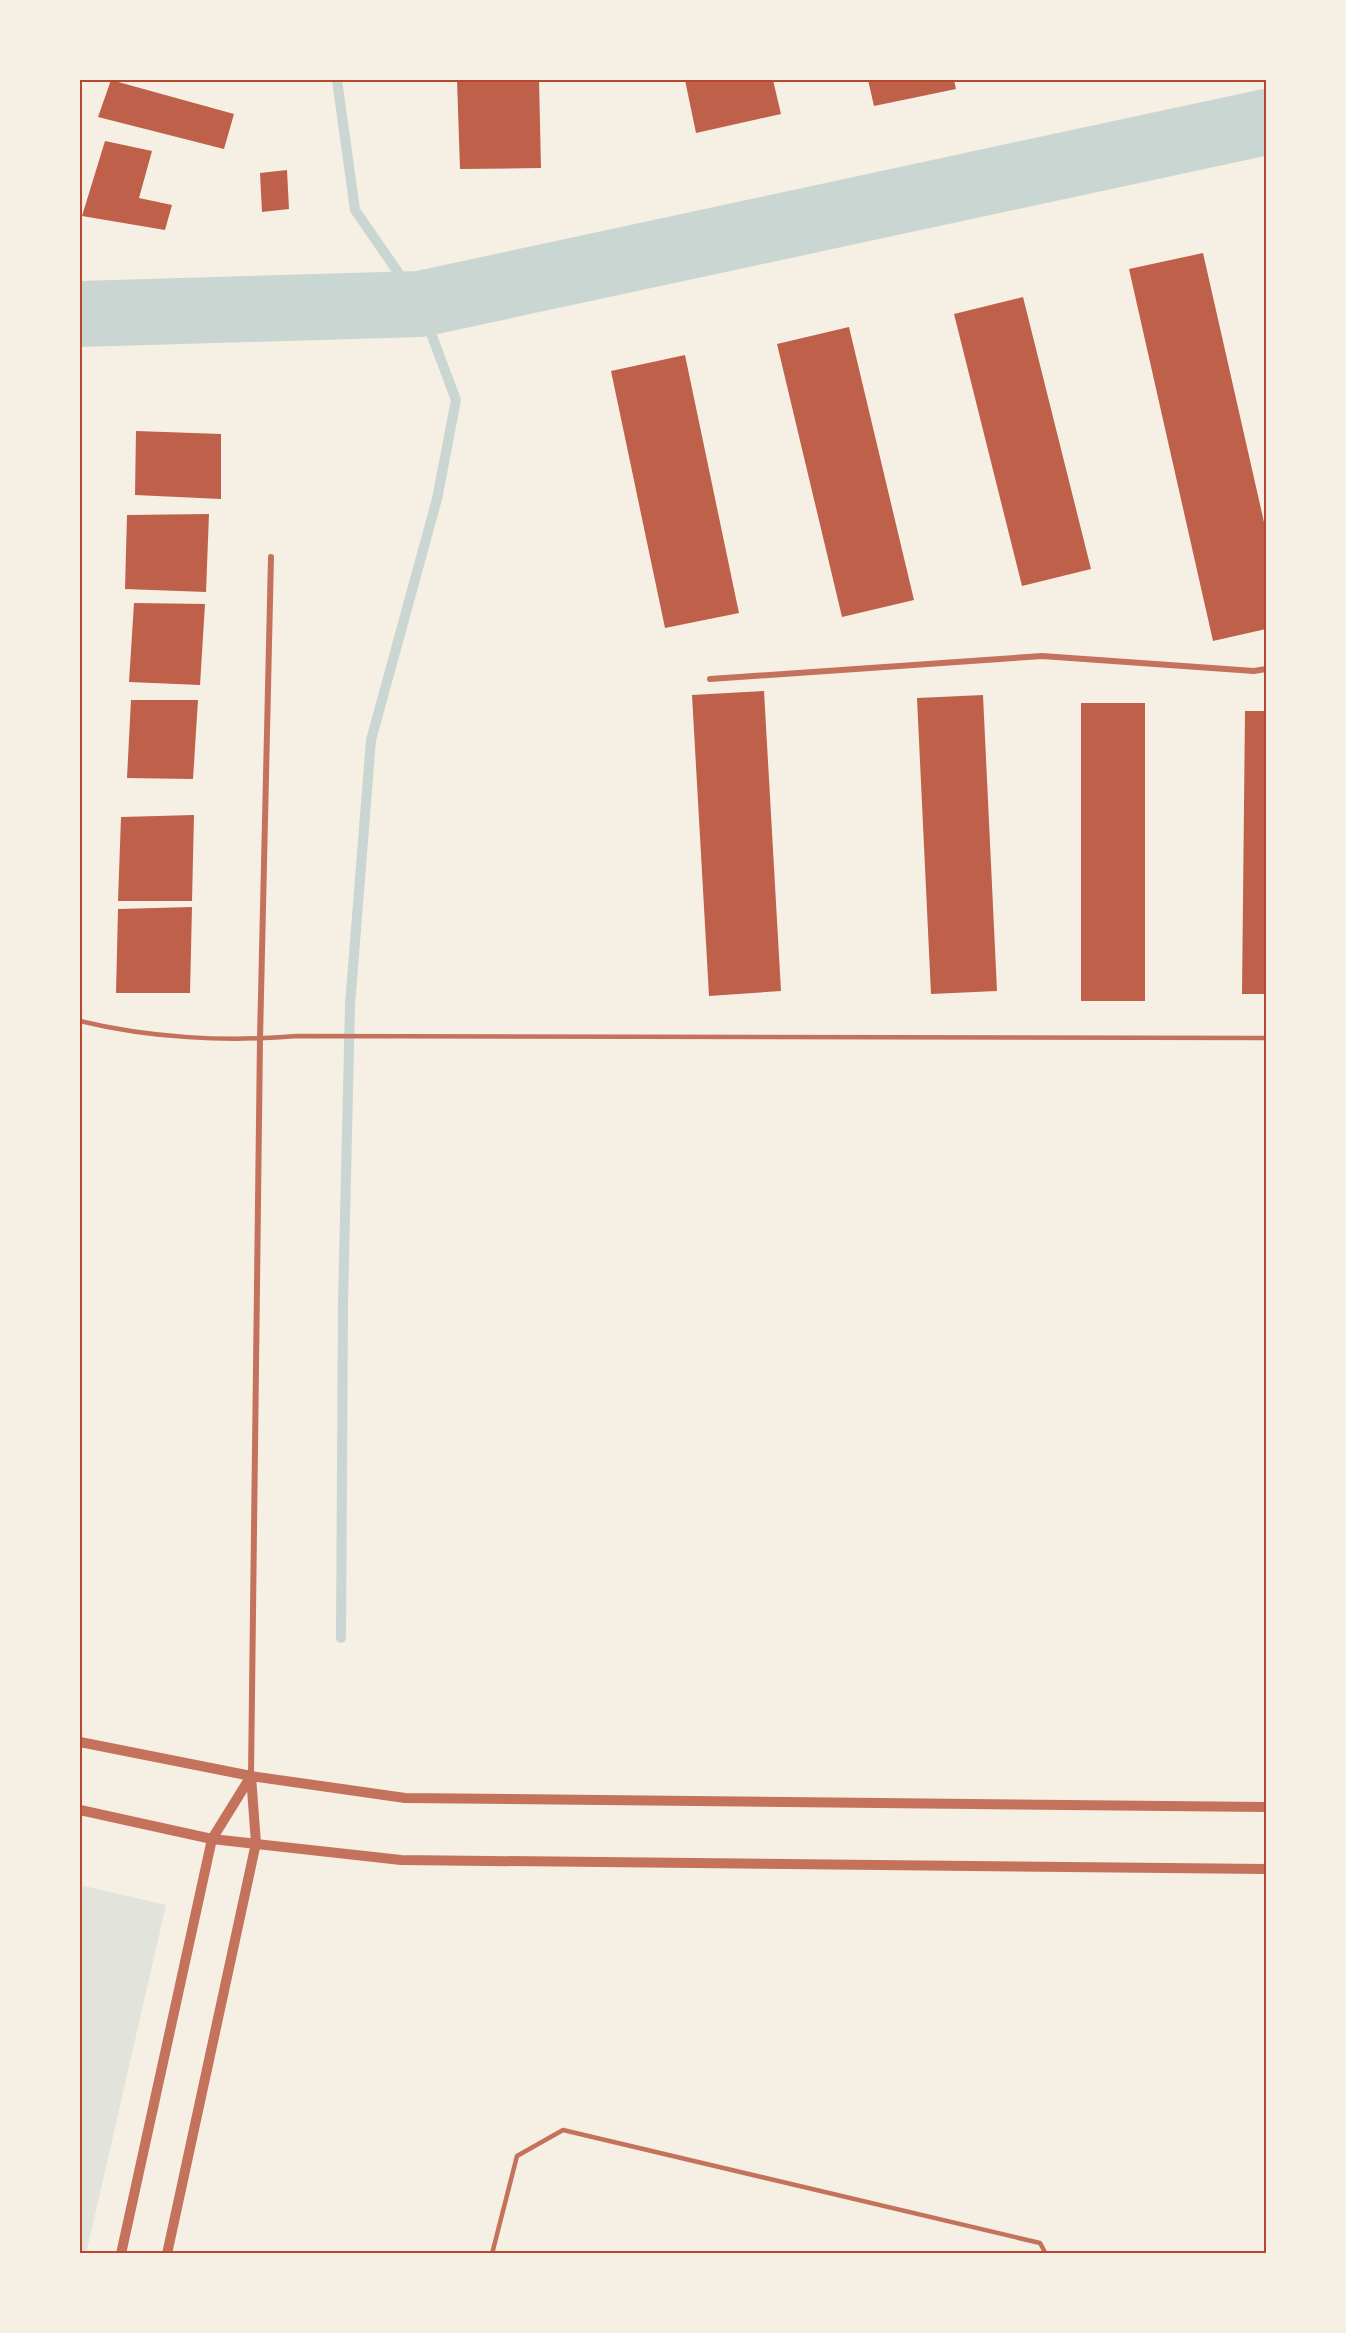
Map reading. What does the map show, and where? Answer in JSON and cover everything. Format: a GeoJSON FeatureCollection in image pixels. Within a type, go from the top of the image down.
{"type":"FeatureCollection","features":[{"type":"Feature","properties":{"kind":"street"},"geometry":{"type":"LineString","coordinates":[[167,2253],[256,1843],[251,1776],[260,1039],[271,557]]}},
{"type":"Feature","properties":{"kind":"street"},"geometry":{"type":"LineString","coordinates":[[710,679],[1042,656],[1254,671],[1266,669]]}},
{"type":"Feature","properties":{"kind":"street"},"geometry":{"type":"LineString","coordinates":[[80,1742],[251,1776],[405,1798],[1266,1807]]}},
{"type":"Feature","properties":{"kind":"street"},"geometry":{"type":"LineString","coordinates":[[121,2253],[212,1839],[251,1776]]}},
{"type":"Feature","properties":{"kind":"street"},"geometry":{"type":"LineString","coordinates":[[80,1810],[212,1839],[401,1860],[1266,1869]]}},
{"type":"Feature","properties":{"kind":"lane"},"geometry":{"type":"LineString","coordinates":[[80,1021],[124,1032],[260,1039],[297,1036],[1266,1038]]}},
{"type":"Feature","properties":{"kind":"lane"},"geometry":{"type":"LineString","coordinates":[[492,2253],[517,2156],[563,2130],[1040,2242],[1046,2253]]}},
{"type":"Feature","properties":{"kind":"shaded area"},"geometry":{"type":"Polygon","coordinates":[[[80,1885],[166,1905],[86,2254],[80,2253],[80,1885]]]}},
{"type":"Feature","properties":{"kind":"building"},"geometry":{"type":"Polygon","coordinates":[[[111,80],[234,114],[224,149],[98,117],[111,80]]]}},
{"type":"Feature","properties":{"kind":"building"},"geometry":{"type":"Polygon","coordinates":[[[457,80],[539,80],[541,168],[460,169],[457,80]]]}},
{"type":"Feature","properties":{"kind":"building"},"geometry":{"type":"Polygon","coordinates":[[[685,80],[773,80],[781,114],[696,133],[685,80]]]}},
{"type":"Feature","properties":{"kind":"building"},"geometry":{"type":"Polygon","coordinates":[[[868,80],[954,80],[956,89],[874,106],[868,80]]]}},
{"type":"Feature","properties":{"kind":"building"},"geometry":{"type":"Polygon","coordinates":[[[105,141],[152,151],[139,198],[172,205],[165,230],[82,216],[105,141]]]}},
{"type":"Feature","properties":{"kind":"building"},"geometry":{"type":"Polygon","coordinates":[[[287,170],[289,209],[262,212],[260,173],[287,170]]]}},
{"type":"Feature","properties":{"kind":"building"},"geometry":{"type":"Polygon","coordinates":[[[1203,253],[1266,531],[1266,629],[1213,641],[1129,269],[1203,253]]]}},
{"type":"Feature","properties":{"kind":"building"},"geometry":{"type":"Polygon","coordinates":[[[1023,297],[1091,569],[1022,586],[954,314],[1023,297]]]}},
{"type":"Feature","properties":{"kind":"building"},"geometry":{"type":"Polygon","coordinates":[[[849,327],[914,600],[842,617],[777,344],[849,327]]]}},
{"type":"Feature","properties":{"kind":"building"},"geometry":{"type":"Polygon","coordinates":[[[685,355],[739,613],[665,628],[611,371],[685,355]]]}},
{"type":"Feature","properties":{"kind":"building"},"geometry":{"type":"Polygon","coordinates":[[[136,431],[221,434],[221,499],[135,495],[136,431]]]}},
{"type":"Feature","properties":{"kind":"building"},"geometry":{"type":"Polygon","coordinates":[[[209,514],[206,592],[125,589],[127,515],[209,514]]]}},
{"type":"Feature","properties":{"kind":"building"},"geometry":{"type":"Polygon","coordinates":[[[134,603],[205,604],[200,685],[129,682],[134,603]]]}},
{"type":"Feature","properties":{"kind":"building"},"geometry":{"type":"Polygon","coordinates":[[[764,691],[781,991],[709,996],[692,695],[764,691]]]}},
{"type":"Feature","properties":{"kind":"building"},"geometry":{"type":"Polygon","coordinates":[[[983,695],[997,991],[931,994],[917,698],[983,695]]]}},
{"type":"Feature","properties":{"kind":"building"},"geometry":{"type":"Polygon","coordinates":[[[131,700],[198,700],[193,779],[127,778],[131,700]]]}},
{"type":"Feature","properties":{"kind":"building"},"geometry":{"type":"Polygon","coordinates":[[[1081,703],[1145,703],[1145,1001],[1081,1001],[1081,703]]]}},
{"type":"Feature","properties":{"kind":"building"},"geometry":{"type":"Polygon","coordinates":[[[1245,711],[1266,711],[1266,994],[1242,994],[1245,711]]]}},
{"type":"Feature","properties":{"kind":"building"},"geometry":{"type":"Polygon","coordinates":[[[194,815],[192,901],[118,901],[121,817],[194,815]]]}},
{"type":"Feature","properties":{"kind":"building"},"geometry":{"type":"Polygon","coordinates":[[[192,907],[190,993],[116,993],[118,909],[192,907]]]}},
{"type":"Feature","properties":{"kind":"waterway"},"geometry":{"type":"LineString","coordinates":[[337,80],[355,210],[420,304],[456,400],[437,499],[371,740],[350,1005],[343,1303],[341,1638]]}},
{"type":"Feature","properties":{"kind":"waterway"},"geometry":{"type":"LineString","coordinates":[[80,314],[420,304],[1266,122]]}}]}
